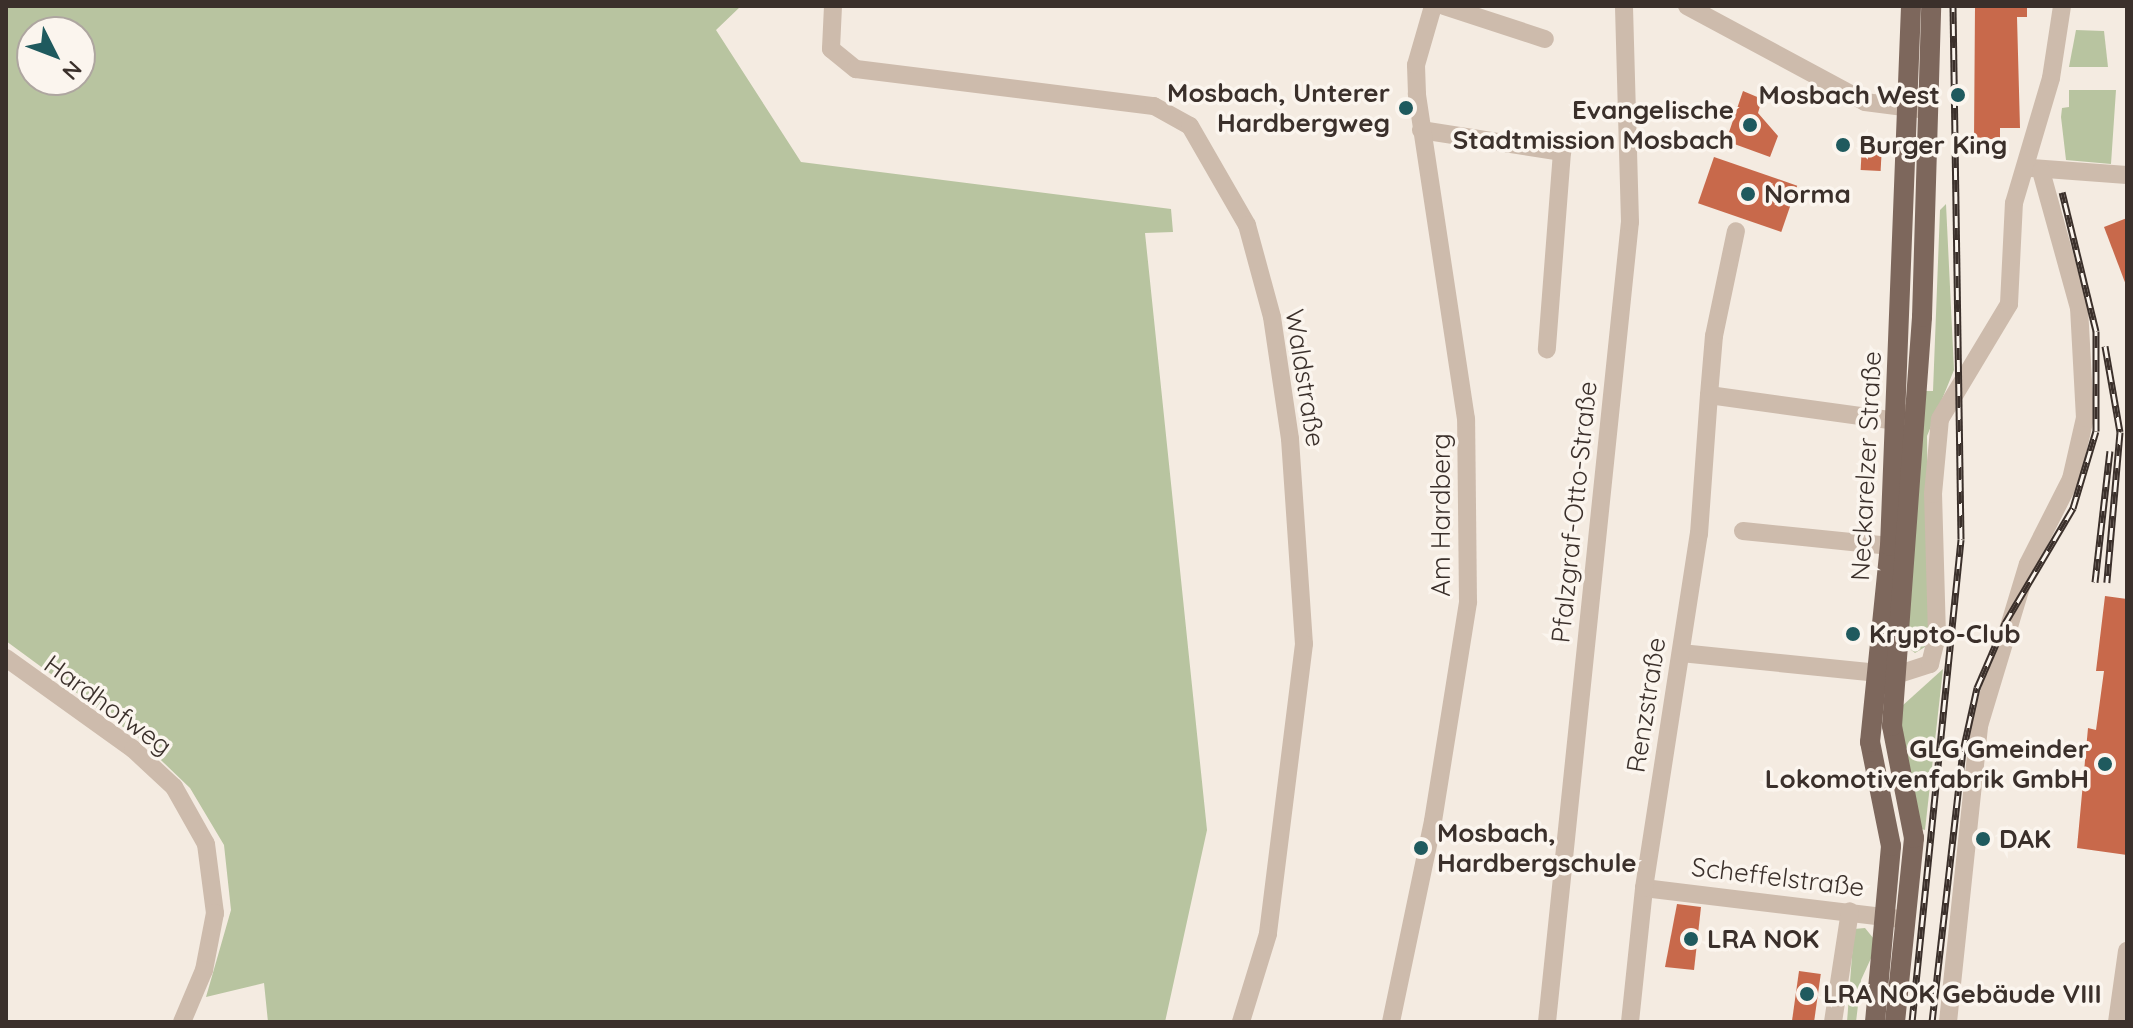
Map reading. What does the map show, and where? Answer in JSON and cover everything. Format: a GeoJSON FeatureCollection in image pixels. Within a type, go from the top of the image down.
{"type":"FeatureCollection","features":[{"type":"Feature","properties":{"kind":"main road","name":"Neckarelzer Straße"},"geometry":{"type":"LineString","coordinates":[[1875,1022],[1891,846],[1871,756],[1874,672],[1890,546],[1917,109],[1911,6]]}},
{"type":"Feature","properties":{"kind":"main road"},"geometry":{"type":"LineString","coordinates":[[1895,1022],[1914,838],[1874,672],[1917,405],[1917,109],[1931,6]]}},
{"type":"Feature","properties":{"kind":"street","name":"Waldstraße"},"geometry":{"type":"LineString","coordinates":[[833,6],[831,49],[856,69],[1154,106],[1190,126],[1247,225],[1272,317],[1290,439],[1304,644],[1268,934],[1241,1022]]}},
{"type":"Feature","properties":{"kind":"street","name":"Am Hardberg"},"geometry":{"type":"LineString","coordinates":[[1391,1022],[1433,821],[1469,588],[1466,419],[1421,130],[1416,65],[1433,6]]}},
{"type":"Feature","properties":{"kind":"street"},"geometry":{"type":"LineString","coordinates":[[1444,6],[1545,39]]}},
{"type":"Feature","properties":{"kind":"street","name":"Pfalzgraf-Otto-Straße"},"geometry":{"type":"LineString","coordinates":[[1547,1022],[1627,262],[1631,148],[1624,6]]}},
{"type":"Feature","properties":{"kind":"street"},"geometry":{"type":"LineString","coordinates":[[1687,6],[1865,102],[1917,109]]}},
{"type":"Feature","properties":{"kind":"street"},"geometry":{"type":"LineString","coordinates":[[1681,653],[1874,672],[1918,673],[1933,657],[1936,438],[1945,405],[1994,338],[2009,304],[2010,234],[2032,169],[2062,6]]}},
{"type":"Feature","properties":{"kind":"street"},"geometry":{"type":"LineString","coordinates":[[1421,130],[1562,152],[1547,349]]}},
{"type":"Feature","properties":{"kind":"street"},"geometry":{"type":"LineString","coordinates":[[2032,169],[2127,175]]}},
{"type":"Feature","properties":{"kind":"street"},"geometry":{"type":"LineString","coordinates":[[1948,1022],[1982,713],[2028,564],[2071,479],[2085,418],[2079,308],[2032,169]]}},
{"type":"Feature","properties":{"kind":"street","name":"Renzstraße"},"geometry":{"type":"LineString","coordinates":[[1630,1022],[1644,888],[1681,653],[1714,336],[1736,231]]}},
{"type":"Feature","properties":{"kind":"street"},"geometry":{"type":"LineString","coordinates":[[1709,395],[1897,418],[1917,405]]}},
{"type":"Feature","properties":{"kind":"street"},"geometry":{"type":"LineString","coordinates":[[1743,531],[1890,546]]}},
{"type":"Feature","properties":{"kind":"street","name":"Hardhofweg"},"geometry":{"type":"LineString","coordinates":[[6,658],[133,749],[174,787],[206,844],[215,913],[204,970],[182,1022]]}},
{"type":"Feature","properties":{"kind":"street","name":"Scheffelstraße"},"geometry":{"type":"LineString","coordinates":[[1644,888],[1850,911],[1906,921]]}},
{"type":"Feature","properties":{"kind":"street"},"geometry":{"type":"LineString","coordinates":[[1833,1022],[1850,911]]}},
{"type":"Feature","properties":{"kind":"street"},"geometry":{"type":"LineString","coordinates":[[2117,1022],[2126,951]]}},
{"type":"Feature","properties":{"kind":"green space"},"geometry":{"type":"Polygon","coordinates":[[[6,6],[741,6],[716,30],[801,162],[1171,209],[1173,232],[1145,233],[1207,830],[1165,1022],[268,1022],[264,983],[206,997],[231,910],[224,845],[190,788],[138,738],[6,641],[6,6]]]}},
{"type":"Feature","properties":{"kind":"green space"},"geometry":{"type":"Polygon","coordinates":[[[2076,30],[2104,31],[2108,67],[2069,67],[2076,30]]]}},
{"type":"Feature","properties":{"kind":"green space"},"geometry":{"type":"Polygon","coordinates":[[[2069,90],[2116,90],[2111,164],[2066,160],[2061,117],[2062,108],[2069,107],[2069,90]]]}},
{"type":"Feature","properties":{"kind":"green space"},"geometry":{"type":"Polygon","coordinates":[[[1946,204],[1954,370],[1927,436],[1929,625],[1925,647],[1915,653],[1906,646],[1925,391],[1933,391],[1940,210],[1946,204]]]}},
{"type":"Feature","properties":{"kind":"green space"},"geometry":{"type":"Polygon","coordinates":[[[1943,669],[1925,830],[1918,828],[1901,753],[1902,706],[1943,669]]]}},
{"type":"Feature","properties":{"kind":"green space"},"geometry":{"type":"Polygon","coordinates":[[[1865,928],[1874,939],[1872,956],[1861,980],[1856,1022],[1847,1022],[1854,929],[1865,928]]]}},
{"type":"Feature","properties":{"kind":"building"},"geometry":{"type":"Polygon","coordinates":[[[1975,6],[2027,6],[2027,17],[2017,17],[2020,128],[2000,128],[2000,139],[1974,139],[1975,6]]]}},
{"type":"Feature","properties":{"kind":"building","name":"Evangelische Stadtmission Mosbach"},"geometry":{"type":"Polygon","coordinates":[[[1743,91],[1762,99],[1758,113],[1778,136],[1770,157],[1726,141],[1743,91]]]}},
{"type":"Feature","properties":{"kind":"building"},"geometry":{"type":"Polygon","coordinates":[[[1862,144],[1882,145],[1881,171],[1861,170],[1862,144]]]}},
{"type":"Feature","properties":{"kind":"building","name":"Norma"},"geometry":{"type":"Polygon","coordinates":[[[1714,157],[1797,186],[1781,232],[1698,203],[1714,157]]]}},
{"type":"Feature","properties":{"kind":"building"},"geometry":{"type":"Polygon","coordinates":[[[2127,218],[2127,285],[2126,285],[2104,227],[2127,218]]]}},
{"type":"Feature","properties":{"kind":"building"},"geometry":{"type":"Polygon","coordinates":[[[2105,596],[2127,599],[2127,855],[2077,848],[2088,728],[2096,730],[2104,671],[2096,671],[2105,596]]]}},
{"type":"Feature","properties":{"kind":"building","name":"LRA NOK"},"geometry":{"type":"Polygon","coordinates":[[[1677,904],[1701,907],[1694,970],[1665,967],[1677,904]]]}},
{"type":"Feature","properties":{"kind":"building","name":"LRA NOK Gebäude VIII"},"geometry":{"type":"Polygon","coordinates":[[[1799,971],[1821,974],[1814,1022],[1792,1022],[1799,971]]]}},
{"type":"Feature","properties":{"kind":"railway"},"geometry":{"type":"LineString","coordinates":[[1912,1022],[1961,539],[1953,6]]}},
{"type":"Feature","properties":{"kind":"railway"},"geometry":{"type":"LineString","coordinates":[[1932,1022],[1963,751],[1977,688],[2005,623],[2073,508],[2096,431],[2096,331],[2062,192]]}},
{"type":"Feature","properties":{"kind":"railway"},"geometry":{"type":"LineString","coordinates":[[2105,346],[2120,432],[2107,582]]}},
{"type":"Feature","properties":{"kind":"railway"},"geometry":{"type":"LineString","coordinates":[[2095,582],[2110,451]]}},
{"type":"Feature","properties":{"kind":"place","name":"Mosbach West"},"geometry":{"type":"Point","coordinates":[1958,95]}},
{"type":"Feature","properties":{"kind":"place","name":"Mosbach, Unterer Hardbergweg"},"geometry":{"type":"Point","coordinates":[1406,108]}},
{"type":"Feature","properties":{"kind":"place","name":"Evangelische Stadtmission Mosbach"},"geometry":{"type":"Point","coordinates":[1750,125]}},
{"type":"Feature","properties":{"kind":"place","name":"Burger King"},"geometry":{"type":"Point","coordinates":[1843,145]}},
{"type":"Feature","properties":{"kind":"place","name":"Norma"},"geometry":{"type":"Point","coordinates":[1748,194]}},
{"type":"Feature","properties":{"kind":"place","name":"Krypto-Club"},"geometry":{"type":"Point","coordinates":[1853,634]}},
{"type":"Feature","properties":{"kind":"place","name":"GLG Gmeinder Lokomotivenfabrik GmbH"},"geometry":{"type":"Point","coordinates":[2105,764]}},
{"type":"Feature","properties":{"kind":"place","name":"DAK"},"geometry":{"type":"Point","coordinates":[1983,839]}},
{"type":"Feature","properties":{"kind":"place","name":"Mosbach, Hardbergschule"},"geometry":{"type":"Point","coordinates":[1421,848]}},
{"type":"Feature","properties":{"kind":"place","name":"LRA NOK"},"geometry":{"type":"Point","coordinates":[1691,939]}},
{"type":"Feature","properties":{"kind":"place","name":"LRA NOK Gebäude VIII"},"geometry":{"type":"Point","coordinates":[1807,994]}}]}
